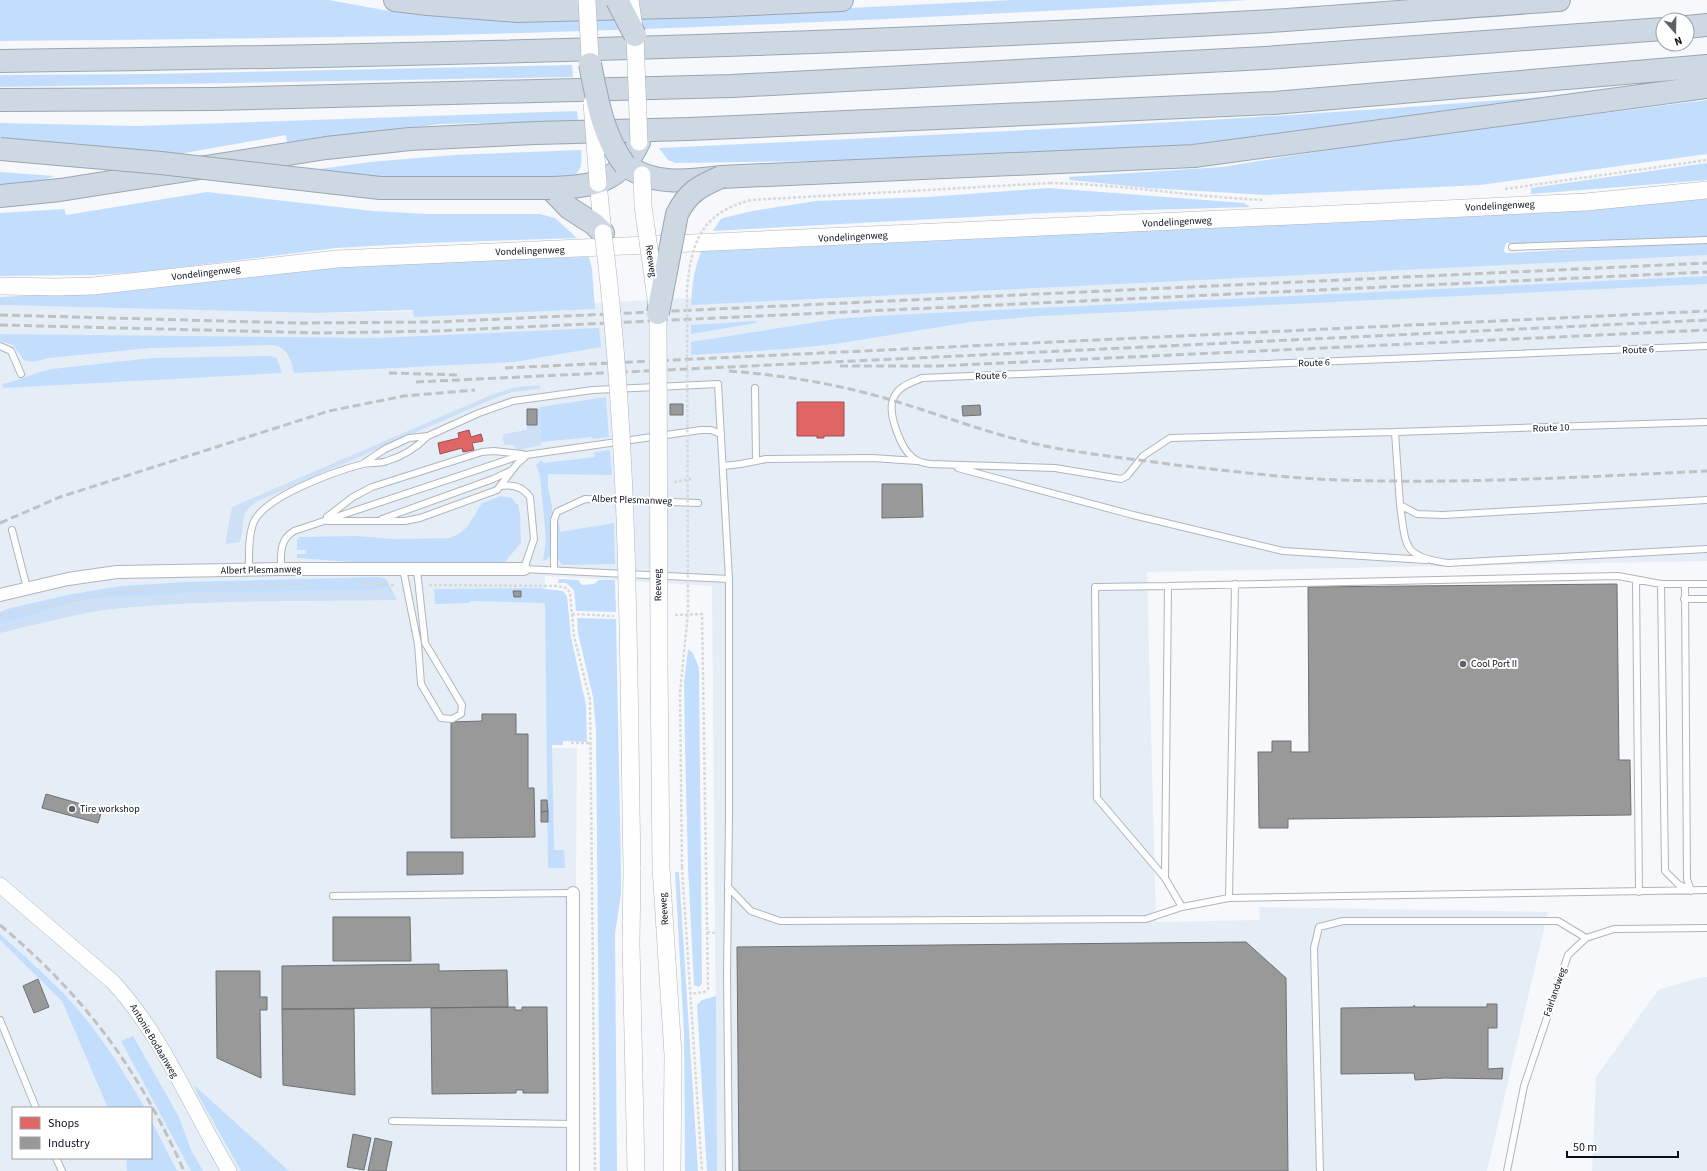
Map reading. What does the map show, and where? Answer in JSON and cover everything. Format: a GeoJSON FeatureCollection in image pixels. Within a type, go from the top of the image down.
{"type":"FeatureCollection","features":[{"type":"Feature","properties":{"kind":"highway"},"geometry":{"type":"LineString","coordinates":[[395,0],[518,11],[709,6],[842,0]]}},
{"type":"Feature","properties":{"kind":"highway"},"geometry":{"type":"LineString","coordinates":[[616,0],[635,36]]}},
{"type":"Feature","properties":{"kind":"highway"},"geometry":{"type":"LineString","coordinates":[[0,61],[226,58],[740,46],[1256,22],[1559,0]]}},
{"type":"Feature","properties":{"kind":"highway"},"geometry":{"type":"LineString","coordinates":[[1695,26],[1707,25]]}},
{"type":"Feature","properties":{"kind":"highway"},"geometry":{"type":"LineString","coordinates":[[0,100],[215,99],[732,86],[1257,58],[1655,30]]}},
{"type":"Feature","properties":{"kind":"highway"},"geometry":{"type":"LineString","coordinates":[[590,64],[607,133],[613,148],[633,170],[652,178],[677,181],[721,177],[1049,161],[1151,158],[1220,153],[1707,87]]}},
{"type":"Feature","properties":{"kind":"highway"},"geometry":{"type":"LineString","coordinates":[[0,196],[60,190],[326,148],[417,138],[697,129],[1274,103],[1707,66]]}},
{"type":"Feature","properties":{"kind":"highway"},"geometry":{"type":"LineString","coordinates":[[633,170],[639,142]]}},
{"type":"Feature","properties":{"kind":"highway"},"geometry":{"type":"LineString","coordinates":[[0,149],[192,166],[373,187],[417,189],[573,187],[598,183],[614,175],[633,170]]}},
{"type":"Feature","properties":{"kind":"highway"},"geometry":{"type":"LineString","coordinates":[[658,313],[677,214],[685,200],[698,187],[721,177]]}},
{"type":"Feature","properties":{"kind":"highway"},"geometry":{"type":"LineString","coordinates":[[550,188],[569,208],[594,224],[604,233]]}},
{"type":"Feature","properties":{"kind":"main road"},"geometry":{"type":"LineString","coordinates":[[587,0],[594,152],[610,291],[623,489],[627,592],[632,868],[631,944],[636,1171]]}},
{"type":"Feature","properties":{"kind":"main road"},"geometry":{"type":"LineString","coordinates":[[630,0],[635,36],[639,142]]}},
{"type":"Feature","properties":{"kind":"main road","name":"Reeweg"},"geometry":{"type":"LineString","coordinates":[[633,170],[643,206],[658,313],[658,584],[661,867],[673,1055],[672,1171]]}},
{"type":"Feature","properties":{"kind":"main road","name":"Vondelingenweg"},"geometry":{"type":"LineString","coordinates":[[0,286],[93,286],[337,259],[1437,210],[1586,202],[1707,190]]}},
{"type":"Feature","properties":{"kind":"street","name":"Albert Plesmanweg"},"geometry":{"type":"LineString","coordinates":[[0,595],[27,588],[117,572],[281,569],[524,569]]}},
{"type":"Feature","properties":{"kind":"street","name":"Antonie Bodaanweg"},"geometry":{"type":"LineString","coordinates":[[0,885],[113,982],[128,999],[152,1034],[229,1171]]}},
{"type":"Feature","properties":{"kind":"street"},"geometry":{"type":"LineString","coordinates":[[573,893],[573,1171]]}},
{"type":"Feature","properties":{"kind":"lane"},"geometry":{"type":"LineString","coordinates":[[1512,248],[1707,240]]}},
{"type":"Feature","properties":{"kind":"lane"},"geometry":{"type":"LineString","coordinates":[[0,346],[11,351],[21,374]]}},
{"type":"Feature","properties":{"kind":"lane","name":"Route 6"},"geometry":{"type":"LineString","coordinates":[[919,461],[912,458],[904,446],[890,408],[894,396],[899,390],[922,378],[1707,346]]}},
{"type":"Feature","properties":{"kind":"lane"},"geometry":{"type":"LineString","coordinates":[[249,570],[250,541],[253,523],[266,506],[322,478],[364,463],[385,449],[409,438],[428,436],[494,407],[530,398],[593,390],[718,384],[729,579],[727,974],[730,1171]]}},
{"type":"Feature","properties":{"kind":"lane"},"geometry":{"type":"LineString","coordinates":[[755,388],[756,461]]}},
{"type":"Feature","properties":{"kind":"lane","name":"Route 10"},"geometry":{"type":"LineString","coordinates":[[947,465],[1055,468],[1121,479],[1127,476],[1143,456],[1170,438],[1707,422]]}},
{"type":"Feature","properties":{"kind":"lane"},"geometry":{"type":"LineString","coordinates":[[281,569],[281,550],[283,541],[288,534],[477,469],[527,455],[607,445],[701,430],[711,430],[721,434]]}},
{"type":"Feature","properties":{"kind":"lane"},"geometry":{"type":"LineString","coordinates":[[1395,432],[1400,505],[1405,543],[1412,551],[1429,561]]}},
{"type":"Feature","properties":{"kind":"lane"},"geometry":{"type":"LineString","coordinates":[[364,463],[386,462],[414,450],[428,436]]}},
{"type":"Feature","properties":{"kind":"lane"},"geometry":{"type":"LineString","coordinates":[[323,521],[354,497],[372,487],[482,452],[494,450],[527,455]]}},
{"type":"Feature","properties":{"kind":"lane"},"geometry":{"type":"LineString","coordinates":[[323,521],[405,521],[420,518],[493,492],[501,486],[514,468],[527,455]]}},
{"type":"Feature","properties":{"kind":"lane"},"geometry":{"type":"LineString","coordinates":[[723,466],[766,459],[872,458],[919,461],[930,464],[947,465],[1133,515],[1283,551],[1448,563],[1707,549]]}},
{"type":"Feature","properties":{"kind":"lane"},"geometry":{"type":"LineString","coordinates":[[377,521],[492,479],[514,468]]}},
{"type":"Feature","properties":{"kind":"lane"},"geometry":{"type":"LineString","coordinates":[[501,486],[516,486],[527,493],[530,497],[534,539],[524,569],[729,579]]}},
{"type":"Feature","properties":{"kind":"lane","name":"Albert Plesmanweg"},"geometry":{"type":"LineString","coordinates":[[554,571],[554,520],[557,512],[585,498],[698,503]]}},
{"type":"Feature","properties":{"kind":"lane"},"geometry":{"type":"LineString","coordinates":[[1400,505],[1417,514],[1443,515],[1707,500]]}},
{"type":"Feature","properties":{"kind":"lane"},"geometry":{"type":"LineString","coordinates":[[12,530],[27,588]]}},
{"type":"Feature","properties":{"kind":"lane"},"geometry":{"type":"LineString","coordinates":[[402,569],[418,644],[421,684],[441,718],[452,719],[461,714],[462,705],[425,643],[417,570]]}},
{"type":"Feature","properties":{"kind":"lane"},"geometry":{"type":"LineString","coordinates":[[1182,907],[1165,878],[1097,798],[1095,587],[1618,576],[1660,584],[1707,584]]}},
{"type":"Feature","properties":{"kind":"lane"},"geometry":{"type":"LineString","coordinates":[[1636,580],[1639,892]]}},
{"type":"Feature","properties":{"kind":"lane"},"geometry":{"type":"LineString","coordinates":[[1229,898],[1235,584]]}},
{"type":"Feature","properties":{"kind":"lane"},"geometry":{"type":"LineString","coordinates":[[1660,584],[1665,871],[1678,884],[1691,891]]}},
{"type":"Feature","properties":{"kind":"lane"},"geometry":{"type":"LineString","coordinates":[[1685,584],[1687,879],[1691,891]]}},
{"type":"Feature","properties":{"kind":"lane"},"geometry":{"type":"LineString","coordinates":[[1165,878],[1168,586]]}},
{"type":"Feature","properties":{"kind":"lane"},"geometry":{"type":"LineString","coordinates":[[1684,599],[1707,599]]}},
{"type":"Feature","properties":{"kind":"lane"},"geometry":{"type":"LineString","coordinates":[[728,887],[750,911],[780,921],[1146,919],[1182,907],[1229,898],[1707,890]]}},
{"type":"Feature","properties":{"kind":"lane"},"geometry":{"type":"LineString","coordinates":[[333,896],[573,893]]}},
{"type":"Feature","properties":{"kind":"lane"},"geometry":{"type":"LineString","coordinates":[[1320,1171],[1314,948],[1319,927],[1343,921],[1558,921],[1586,938]]}},
{"type":"Feature","properties":{"kind":"lane","name":"Fairlandweg"},"geometry":{"type":"LineString","coordinates":[[1507,1171],[1524,1086],[1568,955],[1586,938],[1614,929],[1707,928]]}},
{"type":"Feature","properties":{"kind":"lane"},"geometry":{"type":"LineString","coordinates":[[0,1020],[36,1107]]}},
{"type":"Feature","properties":{"kind":"lane"},"geometry":{"type":"LineString","coordinates":[[392,1121],[573,1124]]}},
{"type":"Feature","properties":{"kind":"lane"},"geometry":{"type":"LineString","coordinates":[[56,1159],[62,1171]]}},
{"type":"Feature","properties":{"kind":"path","name":"Vondelingenweg"},"geometry":{"type":"LineString","coordinates":[[1503,189],[1707,160]]}},
{"type":"Feature","properties":{"kind":"path","name":"Reeweg"},"geometry":{"type":"LineString","coordinates":[[702,1171],[682,867],[680,693],[688,612],[687,290],[690,261],[707,224],[717,215],[734,205],[751,200],[1050,183],[1087,183],[1166,192],[1270,200]]}},
{"type":"Feature","properties":{"kind":"path","name":"Albert Plesmanweg"},"geometry":{"type":"LineString","coordinates":[[0,617],[15,612],[113,592],[159,588],[313,584]]}},
{"type":"Feature","properties":{"kind":"path"},"geometry":{"type":"LineString","coordinates":[[359,584],[405,585]]}},
{"type":"Feature","properties":{"kind":"path"},"geometry":{"type":"LineString","coordinates":[[419,585],[556,586],[567,588],[570,593],[574,636],[590,700],[595,1171]]}},
{"type":"Feature","properties":{"kind":"path"},"geometry":{"type":"LineString","coordinates":[[572,614],[620,616]]}},
{"type":"Feature","properties":{"kind":"path"},"geometry":{"type":"LineString","coordinates":[[672,615],[702,614],[708,989],[704,992],[690,994]]}},
{"type":"Feature","properties":{"kind":"path"},"geometry":{"type":"LineString","coordinates":[[571,743],[591,743]]}},
{"type":"Feature","properties":{"kind":"path"},"geometry":{"type":"LineString","coordinates":[[707,932],[715,933]]}},
{"type":"Feature","properties":{"kind":"shaded area"},"geometry":{"type":"Polygon","coordinates":[[[0,0],[329,0],[395,12],[443,16],[667,17],[1012,0],[1249,0],[1075,10],[639,29],[345,37],[0,41],[0,0]]]}},
{"type":"Feature","properties":{"kind":"shaded area"},"geometry":{"type":"Polygon","coordinates":[[[572,65],[573,77],[0,87],[0,75],[150,74],[572,65]]]}},
{"type":"Feature","properties":{"kind":"shaded area"},"geometry":{"type":"Polygon","coordinates":[[[1615,91],[1170,147],[905,160],[675,163],[668,160],[659,148],[1257,117],[1496,101],[1615,91]]]}},
{"type":"Feature","properties":{"kind":"shaded area"},"geometry":{"type":"Polygon","coordinates":[[[1707,100],[1707,154],[1480,185],[1267,195],[1148,188],[1070,180],[1069,177],[1222,167],[1378,142],[1707,100]]]}},
{"type":"Feature","properties":{"kind":"shaded area"},"geometry":{"type":"Polygon","coordinates":[[[577,111],[578,121],[441,124],[287,142],[286,135],[168,156],[0,145],[0,123],[137,126],[577,111]]]}},
{"type":"Feature","properties":{"kind":"shaded area"},"geometry":{"type":"Polygon","coordinates":[[[581,150],[579,170],[570,178],[446,182],[291,173],[370,162],[454,155],[581,150]]]}},
{"type":"Feature","properties":{"kind":"shaded area"},"geometry":{"type":"Polygon","coordinates":[[[1707,163],[1707,180],[1531,194],[1531,188],[1707,163]]]}},
{"type":"Feature","properties":{"kind":"shaded area"},"geometry":{"type":"Polygon","coordinates":[[[0,172],[54,176],[47,179],[0,185],[0,172]]]}},
{"type":"Feature","properties":{"kind":"shaded area"},"geometry":{"type":"Polygon","coordinates":[[[1049,188],[1244,203],[1250,207],[1044,213],[713,231],[723,218],[752,211],[816,201],[928,197],[1049,188]]]}},
{"type":"Feature","properties":{"kind":"shaded area"},"geometry":{"type":"Polygon","coordinates":[[[207,192],[373,211],[428,214],[540,214],[555,218],[577,238],[424,243],[336,248],[143,272],[94,275],[0,276],[0,213],[64,209],[66,215],[207,192]]]}},
{"type":"Feature","properties":{"kind":"shaded area"},"geometry":{"type":"Polygon","coordinates":[[[1707,198],[1707,237],[1547,244],[1506,243],[1504,251],[1506,253],[1707,242],[1707,255],[691,305],[694,277],[702,250],[777,248],[1501,214],[1707,198]]]}},
{"type":"Feature","properties":{"kind":"shaded area"},"geometry":{"type":"Polygon","coordinates":[[[1707,246],[1707,561],[1147,572],[1156,922],[1260,920],[1259,907],[1548,912],[1487,1171],[717,1171],[712,586],[545,576],[548,748],[577,748],[574,1171],[0,1171],[0,305],[315,313],[435,311],[1707,246]]]}},
{"type":"Feature","properties":{"kind":"shaded area"},"geometry":{"type":"Polygon","coordinates":[[[589,257],[592,269],[595,309],[414,317],[413,310],[315,313],[0,305],[0,297],[149,289],[204,280],[371,264],[589,257]]]}},
{"type":"Feature","properties":{"kind":"shaded area"},"geometry":{"type":"Polygon","coordinates":[[[1707,276],[1707,284],[1040,316],[970,322],[835,344],[786,349],[691,355],[691,342],[836,319],[891,315],[1707,276]]]}},
{"type":"Feature","properties":{"kind":"shaded area"},"geometry":{"type":"Polygon","coordinates":[[[756,321],[756,323],[691,334],[691,325],[756,321]]]}},
{"type":"Feature","properties":{"kind":"shaded area"},"geometry":{"type":"Polygon","coordinates":[[[599,328],[601,347],[514,362],[294,373],[290,359],[286,352],[274,345],[151,348],[49,358],[33,362],[24,360],[13,345],[0,341],[0,334],[377,338],[599,328]]]}},
{"type":"Feature","properties":{"kind":"shaded area"},"geometry":{"type":"Polygon","coordinates":[[[270,356],[277,358],[282,373],[3,388],[2,384],[52,369],[152,358],[270,356]]]}},
{"type":"Feature","properties":{"kind":"shaded area"},"geometry":{"type":"Polygon","coordinates":[[[540,385],[540,389],[512,392],[493,399],[258,501],[247,510],[243,520],[240,542],[225,544],[232,507],[491,395],[516,387],[540,385]]]}},
{"type":"Feature","properties":{"kind":"shaded area"},"geometry":{"type":"Polygon","coordinates":[[[606,397],[609,437],[593,439],[592,437],[541,442],[540,407],[606,397]]]}},
{"type":"Feature","properties":{"kind":"shaded area"},"geometry":{"type":"Polygon","coordinates":[[[540,407],[541,445],[516,451],[514,445],[505,445],[502,438],[504,434],[527,430],[527,425],[537,425],[537,409],[540,407]]]}},
{"type":"Feature","properties":{"kind":"shaded area"},"geometry":{"type":"Polygon","coordinates":[[[610,450],[612,475],[548,474],[548,487],[552,506],[551,554],[548,559],[543,561],[546,539],[540,476],[536,465],[542,460],[543,463],[595,457],[594,452],[610,450]]]}},
{"type":"Feature","properties":{"kind":"shaded area"},"geometry":{"type":"Polygon","coordinates":[[[501,496],[512,498],[516,504],[518,504],[520,514],[521,543],[505,562],[367,563],[297,558],[297,554],[306,554],[306,550],[297,550],[297,540],[299,537],[357,536],[394,539],[449,538],[459,534],[468,526],[482,503],[501,496]]]}},
{"type":"Feature","properties":{"kind":"shaded area"},"geometry":{"type":"Polygon","coordinates":[[[558,523],[560,532],[614,523],[615,564],[562,565],[558,559],[558,523]]]}},
{"type":"Feature","properties":{"kind":"shaded area"},"geometry":{"type":"Polygon","coordinates":[[[379,577],[386,579],[390,586],[378,590],[99,598],[76,602],[0,625],[0,612],[7,609],[67,595],[121,586],[186,582],[379,577]]]}},
{"type":"Feature","properties":{"kind":"shaded area"},"geometry":{"type":"Polygon","coordinates":[[[559,579],[578,580],[582,585],[594,584],[599,580],[615,580],[616,612],[576,611],[574,590],[566,583],[558,583],[559,579]]]}},
{"type":"Feature","properties":{"kind":"shaded area"},"geometry":{"type":"Polygon","coordinates":[[[390,586],[397,600],[225,602],[156,605],[91,612],[0,633],[0,625],[76,602],[99,598],[201,592],[378,590],[390,586]]]}},
{"type":"Feature","properties":{"kind":"shaded area"},"geometry":{"type":"Polygon","coordinates":[[[537,588],[563,591],[567,596],[571,637],[586,705],[587,742],[563,741],[563,745],[552,745],[554,850],[564,850],[565,868],[548,868],[545,603],[471,601],[469,603],[435,604],[434,589],[537,588]]]}},
{"type":"Feature","properties":{"kind":"shaded area"},"geometry":{"type":"Polygon","coordinates":[[[577,618],[616,619],[621,868],[621,894],[615,933],[617,1171],[600,1171],[596,730],[593,697],[578,633],[577,618]]]}},
{"type":"Feature","properties":{"kind":"shaded area"},"geometry":{"type":"Polygon","coordinates":[[[688,649],[693,653],[699,668],[702,983],[699,987],[694,985],[688,867],[684,682],[688,649]]]}},
{"type":"Feature","properties":{"kind":"shaded area"},"geometry":{"type":"Polygon","coordinates":[[[675,872],[679,872],[698,1171],[685,1171],[684,1032],[675,872]]]}},
{"type":"Feature","properties":{"kind":"shaded area"},"geometry":{"type":"Polygon","coordinates":[[[0,934],[50,979],[77,1008],[108,1049],[144,1107],[108,1107],[62,1001],[0,940],[0,934]]]}},
{"type":"Feature","properties":{"kind":"shaded area"},"geometry":{"type":"Polygon","coordinates":[[[1702,977],[1707,977],[1707,1171],[1592,1171],[1596,1077],[1658,990],[1702,977]]]}},
{"type":"Feature","properties":{"kind":"shaded area"},"geometry":{"type":"Polygon","coordinates":[[[716,996],[717,1171],[707,1171],[697,1005],[702,1000],[716,996]]]}},
{"type":"Feature","properties":{"kind":"shaded area"},"geometry":{"type":"Polygon","coordinates":[[[133,1036],[179,1117],[191,1150],[203,1171],[191,1171],[121,1041],[133,1036]]]}},
{"type":"Feature","properties":{"kind":"shaded area"},"geometry":{"type":"Polygon","coordinates":[[[194,1085],[289,1171],[241,1171],[197,1093],[194,1085]]]}},
{"type":"Feature","properties":{"kind":"shaded area"},"geometry":{"type":"Polygon","coordinates":[[[152,1122],[177,1171],[127,1171],[126,1159],[152,1159],[152,1122]]]}},
{"type":"Feature","properties":{"kind":"building: Shops"},"geometry":{"type":"Polygon","coordinates":[[[797,402],[844,402],[844,436],[824,436],[824,438],[817,438],[817,436],[797,436],[797,402]]]}},
{"type":"Feature","properties":{"kind":"building: Shops"},"geometry":{"type":"Polygon","coordinates":[[[469,430],[471,437],[481,434],[483,441],[472,443],[474,450],[463,452],[462,448],[440,454],[438,443],[459,438],[458,433],[469,430]]]}},
{"type":"Feature","properties":{"kind":"building: Industry"},"geometry":{"type":"Polygon","coordinates":[[[670,404],[683,404],[683,415],[670,415],[670,404]]]}},
{"type":"Feature","properties":{"kind":"building: Industry"},"geometry":{"type":"Polygon","coordinates":[[[980,405],[981,415],[963,416],[962,406],[980,405]]]}},
{"type":"Feature","properties":{"kind":"building: Industry"},"geometry":{"type":"Polygon","coordinates":[[[527,409],[537,409],[537,425],[527,425],[527,409]]]}},
{"type":"Feature","properties":{"kind":"building: Industry"},"geometry":{"type":"Polygon","coordinates":[[[882,484],[922,484],[923,517],[882,518],[882,484]]]}},
{"type":"Feature","properties":{"kind":"building: Industry","name":"Cool Port II"},"geometry":{"type":"Polygon","coordinates":[[[1617,584],[1619,760],[1630,760],[1631,815],[1288,819],[1288,828],[1259,828],[1258,752],[1272,752],[1272,741],[1291,741],[1291,752],[1309,752],[1308,587],[1617,584]]]}},
{"type":"Feature","properties":{"kind":"building: Industry"},"geometry":{"type":"Polygon","coordinates":[[[513,591],[521,591],[521,597],[514,597],[513,591]]]}},
{"type":"Feature","properties":{"kind":"building: Industry"},"geometry":{"type":"Polygon","coordinates":[[[482,714],[516,714],[516,734],[528,734],[528,788],[534,788],[535,837],[451,838],[451,722],[482,721],[482,714]]]}},
{"type":"Feature","properties":{"kind":"building: Industry","name":"Tire workshop"},"geometry":{"type":"Polygon","coordinates":[[[46,794],[102,810],[98,823],[42,808],[46,794]]]}},
{"type":"Feature","properties":{"kind":"building: Industry"},"geometry":{"type":"Polygon","coordinates":[[[541,800],[547,800],[548,811],[541,812],[541,800]]]}},
{"type":"Feature","properties":{"kind":"building: Industry"},"geometry":{"type":"Polygon","coordinates":[[[548,811],[548,822],[541,822],[541,812],[548,811]]]}},
{"type":"Feature","properties":{"kind":"building: Industry"},"geometry":{"type":"Polygon","coordinates":[[[407,852],[463,852],[463,874],[407,875],[407,852]]]}},
{"type":"Feature","properties":{"kind":"building: Industry"},"geometry":{"type":"Polygon","coordinates":[[[333,917],[410,917],[411,961],[333,961],[333,917]]]}},
{"type":"Feature","properties":{"kind":"building: Industry"},"geometry":{"type":"Polygon","coordinates":[[[1246,942],[1286,978],[1288,1171],[739,1171],[737,947],[1246,942]]]}},
{"type":"Feature","properties":{"kind":"building: Industry"},"geometry":{"type":"Polygon","coordinates":[[[439,964],[439,971],[507,970],[508,1007],[282,1009],[282,966],[439,964]]]}},
{"type":"Feature","properties":{"kind":"building: Industry"},"geometry":{"type":"Polygon","coordinates":[[[216,971],[260,971],[260,997],[267,997],[267,1010],[260,1010],[261,1078],[217,1058],[216,971]]]}},
{"type":"Feature","properties":{"kind":"building: Industry"},"geometry":{"type":"Polygon","coordinates":[[[38,979],[49,1007],[34,1013],[23,986],[38,979]]]}},
{"type":"Feature","properties":{"kind":"building: Industry"},"geometry":{"type":"Polygon","coordinates":[[[1487,1004],[1497,1004],[1497,1028],[1488,1028],[1488,1069],[1503,1068],[1502,1079],[1445,1078],[1415,1080],[1414,1073],[1341,1074],[1341,1008],[1414,1007],[1414,1005],[1415,1007],[1487,1007],[1487,1004]]]}},
{"type":"Feature","properties":{"kind":"building: Industry"},"geometry":{"type":"Polygon","coordinates":[[[515,1007],[515,1010],[522,1010],[522,1007],[547,1007],[548,1093],[523,1093],[523,1090],[516,1090],[516,1093],[432,1094],[431,1008],[515,1007]]]}},
{"type":"Feature","properties":{"kind":"building: Industry"},"geometry":{"type":"Polygon","coordinates":[[[282,1009],[354,1009],[355,1095],[283,1085],[282,1009]]]}},
{"type":"Feature","properties":{"kind":"building: Industry"},"geometry":{"type":"Polygon","coordinates":[[[353,1134],[371,1138],[364,1170],[347,1167],[353,1134]]]}},
{"type":"Feature","properties":{"kind":"building: Industry"},"geometry":{"type":"Polygon","coordinates":[[[375,1138],[392,1142],[386,1171],[368,1171],[375,1138]]]}},
{"type":"Feature","properties":{"kind":"railway"},"geometry":{"type":"LineString","coordinates":[[0,315],[296,323],[436,322],[1707,263]]}},
{"type":"Feature","properties":{"kind":"railway"},"geometry":{"type":"LineString","coordinates":[[0,325],[322,333],[436,331],[1707,272]]}},
{"type":"Feature","properties":{"kind":"railway"},"geometry":{"type":"LineString","coordinates":[[505,368],[1707,311]]}},
{"type":"Feature","properties":{"kind":"railway"},"geometry":{"type":"LineString","coordinates":[[416,382],[1707,320]]}},
{"type":"Feature","properties":{"kind":"railway"},"geometry":{"type":"LineString","coordinates":[[840,366],[938,366],[1707,330]]}},
{"type":"Feature","properties":{"kind":"railway"},"geometry":{"type":"LineString","coordinates":[[729,371],[806,380],[862,392],[996,434],[1043,446],[1176,465],[1257,474],[1339,480],[1431,481],[1615,476],[1707,471]]}},
{"type":"Feature","properties":{"kind":"railway"},"geometry":{"type":"LineString","coordinates":[[389,373],[461,375]]}},
{"type":"Feature","properties":{"kind":"railway"},"geometry":{"type":"LineString","coordinates":[[0,523],[60,497],[329,411],[404,396],[475,390]]}},
{"type":"Feature","properties":{"kind":"railway"},"geometry":{"type":"LineString","coordinates":[[0,925],[58,979],[84,1007],[107,1037],[152,1107]]}},
{"type":"Feature","properties":{"kind":"railway"},"geometry":{"type":"LineString","coordinates":[[152,1107],[167,1134],[184,1171]]}},
{"type":"Feature","properties":{"kind":"place","name":"Cool Port II"},"geometry":{"type":"Point","coordinates":[1463,664]}},
{"type":"Feature","properties":{"kind":"place","name":"Tire workshop"},"geometry":{"type":"Point","coordinates":[72,809]}}]}
